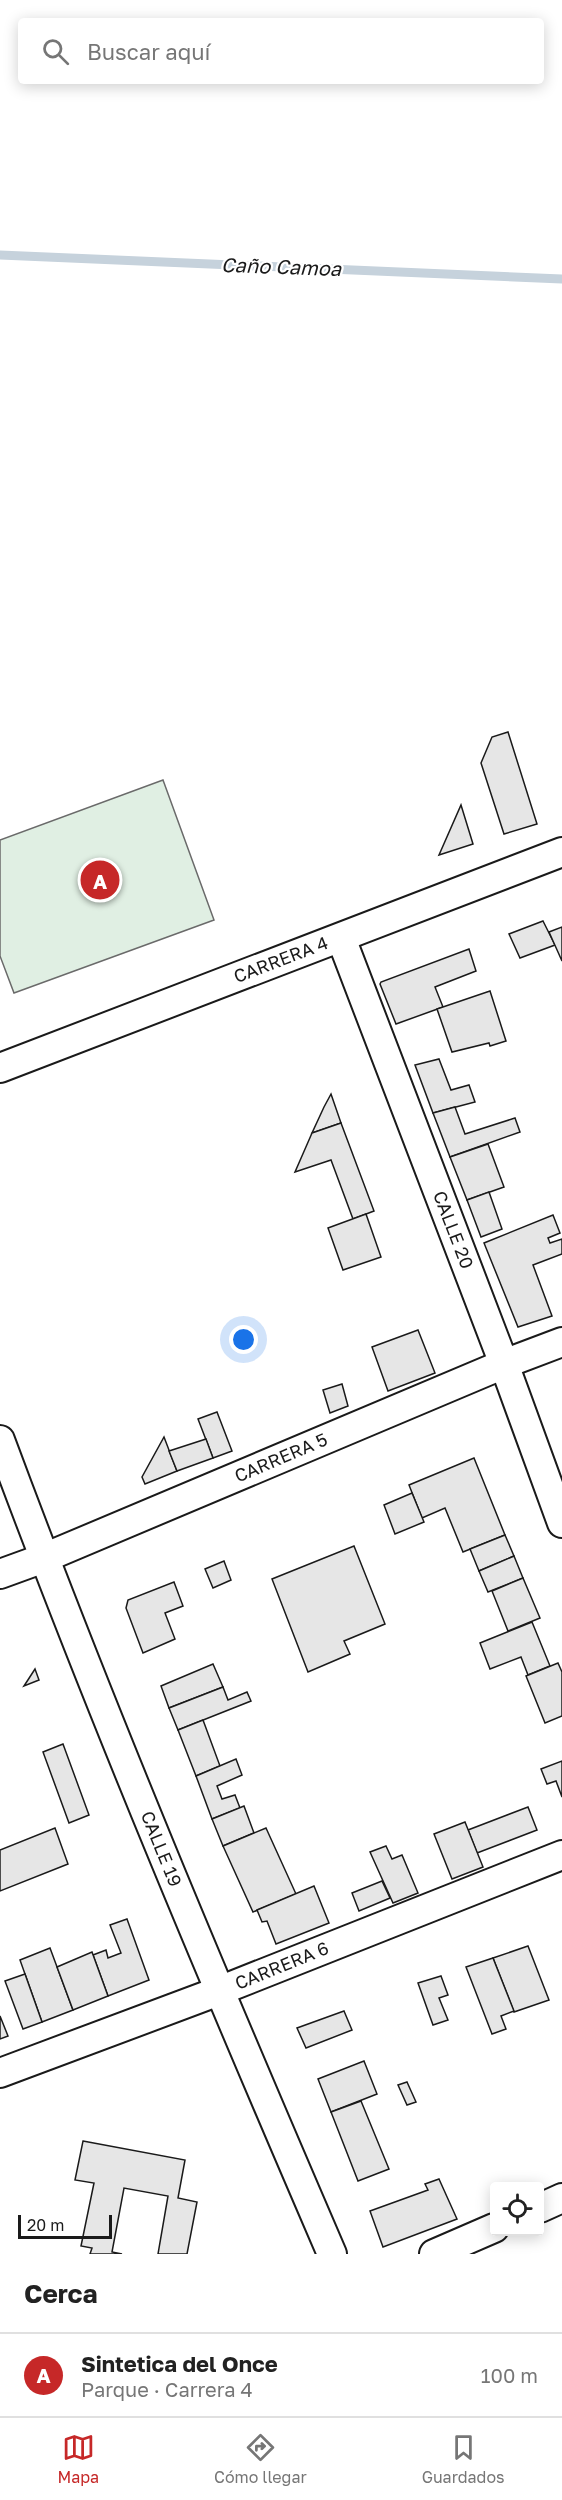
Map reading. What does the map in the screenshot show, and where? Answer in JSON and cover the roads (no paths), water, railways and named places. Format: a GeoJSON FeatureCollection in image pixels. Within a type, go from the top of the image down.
{"type":"FeatureCollection","features":[{"type":"Feature","properties":{"kind":"street","name":"CARRERA 4"},"geometry":{"type":"LineString","coordinates":[[0,1068],[562,852]]}},
{"type":"Feature","properties":{"kind":"street","name":"CALLE 20"},"geometry":{"type":"LineString","coordinates":[[341,938],[504,1364],[562,1523]]}},
{"type":"Feature","properties":{"kind":"street","name":"CARRERA 5"},"geometry":{"type":"LineString","coordinates":[[0,1574],[44,1558],[504,1364],[562,1342]]}},
{"type":"Feature","properties":{"kind":"street","name":"CALLE 19"},"geometry":{"type":"LineString","coordinates":[[0,1440],[44,1558],[219,1991],[332,2254]]}},
{"type":"Feature","properties":{"kind":"street","name":"CARRERA 6"},"geometry":{"type":"LineString","coordinates":[[0,2073],[219,1991],[562,1856]]}},
{"type":"Feature","properties":{"kind":"street"},"geometry":{"type":"LineString","coordinates":[[544,2206],[562,2198]]}},
{"type":"Feature","properties":{"kind":"street"},"geometry":{"type":"LineString","coordinates":[[434,2254],[490,2230]]}},
{"type":"Feature","properties":{"kind":"waterway","name":"Caño Camoa"},"geometry":{"type":"LineString","coordinates":[[0,255],[562,279]]}},
{"type":"Feature","properties":{"kind":"place","name":"Sintetica del Once"},"geometry":{"type":"Point","coordinates":[100,880]}}]}
